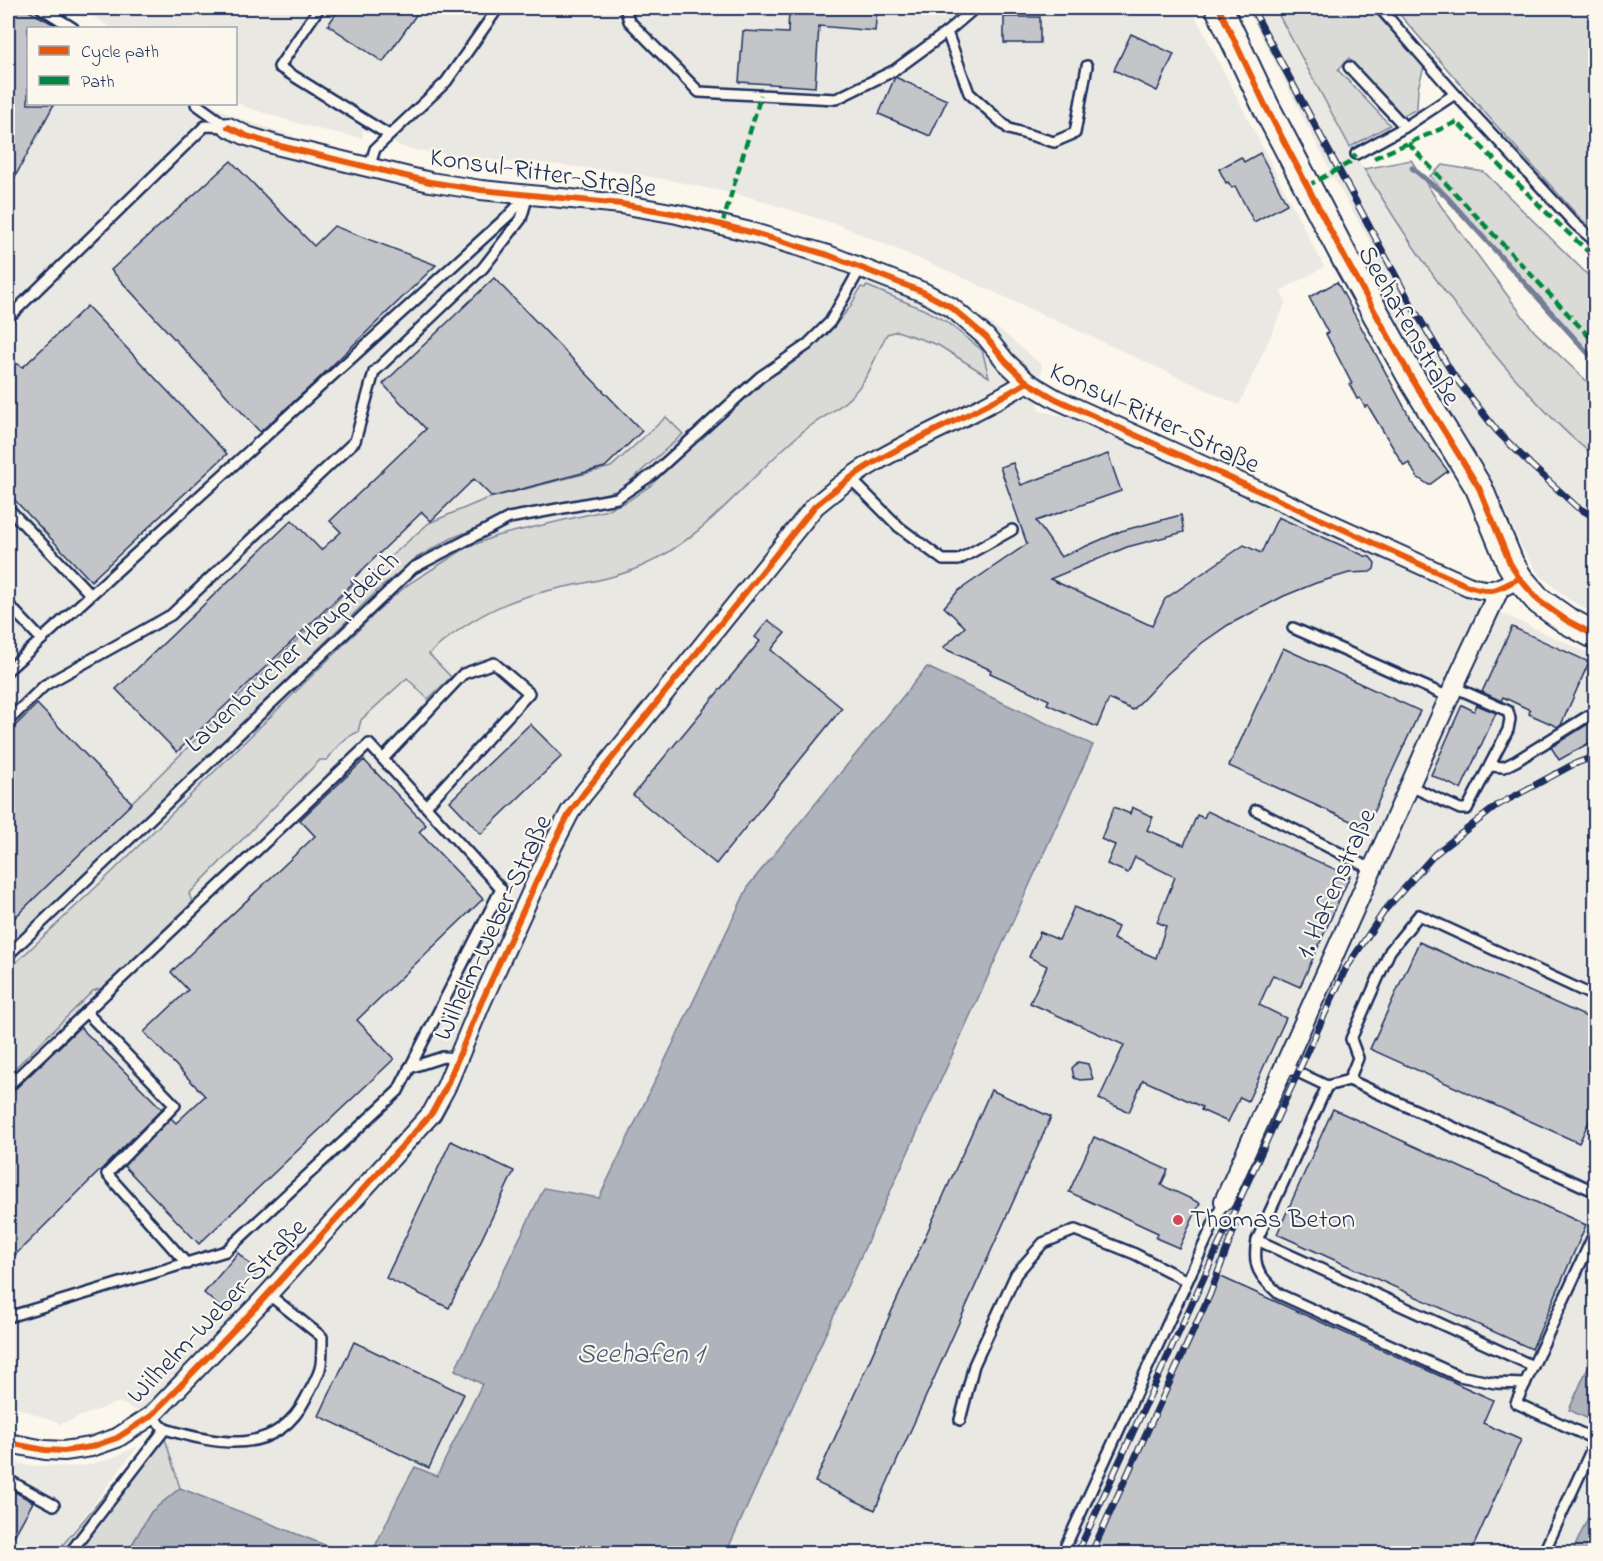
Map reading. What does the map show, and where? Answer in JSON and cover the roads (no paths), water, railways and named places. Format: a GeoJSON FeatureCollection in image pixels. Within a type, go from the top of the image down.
{"type":"FeatureCollection","features":[{"type":"Feature","properties":{"kind":"main road","name":"Seehafenstraße"},"geometry":{"type":"LineString","coordinates":[[1219,8],[1266,107],[1345,258],[1411,377],[1479,488],[1506,554],[1509,584],[1530,591],[1552,611],[1596,636]]}},
{"type":"Feature","properties":{"kind":"street","name":"Konsul-Ritter-Straße"},"geometry":{"type":"LineString","coordinates":[[228,127],[276,145],[430,182],[621,204],[677,214],[828,255],[923,292],[951,307],[986,337],[1006,362],[1027,382],[1056,399],[1468,586],[1484,591],[1509,584]]}},
{"type":"Feature","properties":{"kind":"street","name":"Wilhelm-Weber-Straße"},"geometry":{"type":"LineString","coordinates":[[8,1443],[45,1450],[91,1447],[117,1438],[151,1416],[268,1294],[432,1113],[446,1087],[534,887],[570,812],[815,506],[850,478],[875,462],[997,401],[1027,382]]}},
{"type":"Feature","properties":{"kind":"street","name":"1. Hafenstraße"},"geometry":{"type":"LineString","coordinates":[[1224,1201],[1451,692],[1509,584]]}},
{"type":"Feature","properties":{"kind":"lane"},"geometry":{"type":"LineString","coordinates":[[41,8],[71,27]]}},
{"type":"Feature","properties":{"kind":"lane"},"geometry":{"type":"LineString","coordinates":[[319,8],[279,67],[389,135]]}},
{"type":"Feature","properties":{"kind":"lane"},"geometry":{"type":"LineString","coordinates":[[369,168],[375,149],[446,82],[498,8]]}},
{"type":"Feature","properties":{"kind":"lane"},"geometry":{"type":"LineString","coordinates":[[625,8],[629,21],[699,92],[836,99],[895,70],[975,8]]}},
{"type":"Feature","properties":{"kind":"lane"},"geometry":{"type":"LineString","coordinates":[[1380,8],[1455,94],[1575,224],[1596,242]]}},
{"type":"Feature","properties":{"kind":"lane"},"geometry":{"type":"LineString","coordinates":[[946,32],[969,93],[1010,129],[1054,142],[1075,133],[1087,66]]}},
{"type":"Feature","properties":{"kind":"lane"},"geometry":{"type":"LineString","coordinates":[[1349,67],[1405,127]]}},
{"type":"Feature","properties":{"kind":"lane"},"geometry":{"type":"LineString","coordinates":[[1356,154],[1405,127],[1455,94]]}},
{"type":"Feature","properties":{"kind":"lane"},"geometry":{"type":"LineString","coordinates":[[197,105],[228,127]]}},
{"type":"Feature","properties":{"kind":"lane"},"geometry":{"type":"LineString","coordinates":[[10,316],[205,126],[228,127]]}},
{"type":"Feature","properties":{"kind":"lane"},"geometry":{"type":"LineString","coordinates":[[8,669],[509,215],[528,195]]}},
{"type":"Feature","properties":{"kind":"lane"},"geometry":{"type":"LineString","coordinates":[[8,721],[45,685],[171,615],[355,441],[374,372],[483,268],[521,219],[528,195]]}},
{"type":"Feature","properties":{"kind":"lane","name":"Lauenbrucher Hauptdeich"},"geometry":{"type":"LineString","coordinates":[[8,955],[413,568],[509,518],[617,498],[653,474],[760,377],[807,345],[830,322],[861,267]]}},
{"type":"Feature","properties":{"kind":"lane"},"geometry":{"type":"LineString","coordinates":[[850,478],[899,527],[943,560],[958,560],[1012,530]]}},
{"type":"Feature","properties":{"kind":"lane"},"geometry":{"type":"LineString","coordinates":[[8,508],[90,594]]}},
{"type":"Feature","properties":{"kind":"lane"},"geometry":{"type":"LineString","coordinates":[[8,604],[41,639]]}},
{"type":"Feature","properties":{"kind":"lane"},"geometry":{"type":"LineString","coordinates":[[1293,628],[1451,692],[1508,711],[1510,719],[1508,729],[1467,808],[1464,810],[1410,786]]}},
{"type":"Feature","properties":{"kind":"lane"},"geometry":{"type":"LineString","coordinates":[[383,759],[463,674],[494,663],[529,693],[426,806]]}},
{"type":"Feature","properties":{"kind":"lane"},"geometry":{"type":"LineString","coordinates":[[1490,766],[1504,767],[1516,761],[1596,711]]}},
{"type":"Feature","properties":{"kind":"lane"},"geometry":{"type":"LineString","coordinates":[[8,1086],[369,744],[501,889],[398,1091],[226,1251],[8,1317]]}},
{"type":"Feature","properties":{"kind":"lane"},"geometry":{"type":"LineString","coordinates":[[1256,810],[1373,870]]}},
{"type":"Feature","properties":{"kind":"lane"},"geometry":{"type":"LineString","coordinates":[[1349,1080],[1359,1058],[1351,1040],[1390,951],[1419,915],[1596,997]]}},
{"type":"Feature","properties":{"kind":"lane"},"geometry":{"type":"LineString","coordinates":[[86,1012],[175,1105],[107,1174],[187,1264]]}},
{"type":"Feature","properties":{"kind":"lane"},"geometry":{"type":"LineString","coordinates":[[410,1068],[442,1057],[458,1058]]}},
{"type":"Feature","properties":{"kind":"lane"},"geometry":{"type":"LineString","coordinates":[[1285,1066],[1327,1086],[1349,1080],[1596,1192]]}},
{"type":"Feature","properties":{"kind":"lane"},"geometry":{"type":"LineString","coordinates":[[1327,1086],[1257,1240],[1254,1258],[1263,1280],[1279,1294],[1459,1376],[1495,1383],[1525,1384]]}},
{"type":"Feature","properties":{"kind":"lane"},"geometry":{"type":"LineString","coordinates":[[1062,1554],[1224,1201]]}},
{"type":"Feature","properties":{"kind":"lane"},"geometry":{"type":"LineString","coordinates":[[960,1420],[974,1365],[1016,1274],[1043,1243],[1075,1230],[1135,1254],[1187,1281]]}},
{"type":"Feature","properties":{"kind":"lane"},"geometry":{"type":"LineString","coordinates":[[1544,1554],[1596,1440],[1516,1403],[1596,1230]]}},
{"type":"Feature","properties":{"kind":"lane"},"geometry":{"type":"LineString","coordinates":[[1257,1240],[1533,1366]]}},
{"type":"Feature","properties":{"kind":"lane"},"geometry":{"type":"LineString","coordinates":[[151,1416],[165,1429],[201,1439],[223,1441],[262,1440],[288,1425],[301,1407],[321,1367],[322,1337],[268,1294]]}},
{"type":"Feature","properties":{"kind":"lane"},"geometry":{"type":"LineString","coordinates":[[69,1554],[165,1429]]}},
{"type":"Feature","properties":{"kind":"lane"},"geometry":{"type":"LineString","coordinates":[[8,1479],[54,1505]]}},
{"type":"Feature","properties":{"kind":"water","name":"Seehafen 1"},"geometry":{"type":"Polygon","coordinates":[[[927,667],[1093,745],[726,1553],[372,1553],[415,1467],[437,1476],[482,1384],[455,1370],[544,1188],[599,1198],[749,885],[927,667]]]}},
{"type":"Feature","properties":{"kind":"water"},"geometry":{"type":"Polygon","coordinates":[[[1595,1351],[1595,1422],[1569,1410],[1595,1351]]]}},
{"type":"Feature","properties":{"kind":"water"},"geometry":{"type":"Polygon","coordinates":[[[180,1488],[345,1553],[127,1553],[151,1512],[180,1488]]]}},
{"type":"Feature","properties":{"kind":"water"},"geometry":{"type":"Polygon","coordinates":[[[1595,1502],[1595,1553],[1572,1553],[1595,1502]]]}},
{"type":"Feature","properties":{"kind":"waterway"},"geometry":{"type":"LineString","coordinates":[[1412,168],[1446,196],[1596,362]]}},
{"type":"Feature","properties":{"kind":"railway"},"geometry":{"type":"LineString","coordinates":[[1252,8],[1412,306],[1454,376],[1497,431],[1577,507],[1596,518]]}},
{"type":"Feature","properties":{"kind":"railway"},"geometry":{"type":"LineString","coordinates":[[1077,1554],[1345,970],[1385,910],[1435,854],[1498,805],[1574,764],[1596,756]]}},
{"type":"Feature","properties":{"kind":"railway"},"geometry":{"type":"LineString","coordinates":[[1091,1554],[1210,1294],[1235,1227]]}},
{"type":"Feature","properties":{"kind":"place","name":"Thomas Beton"},"geometry":{"type":"Point","coordinates":[1178,1220]}}]}
